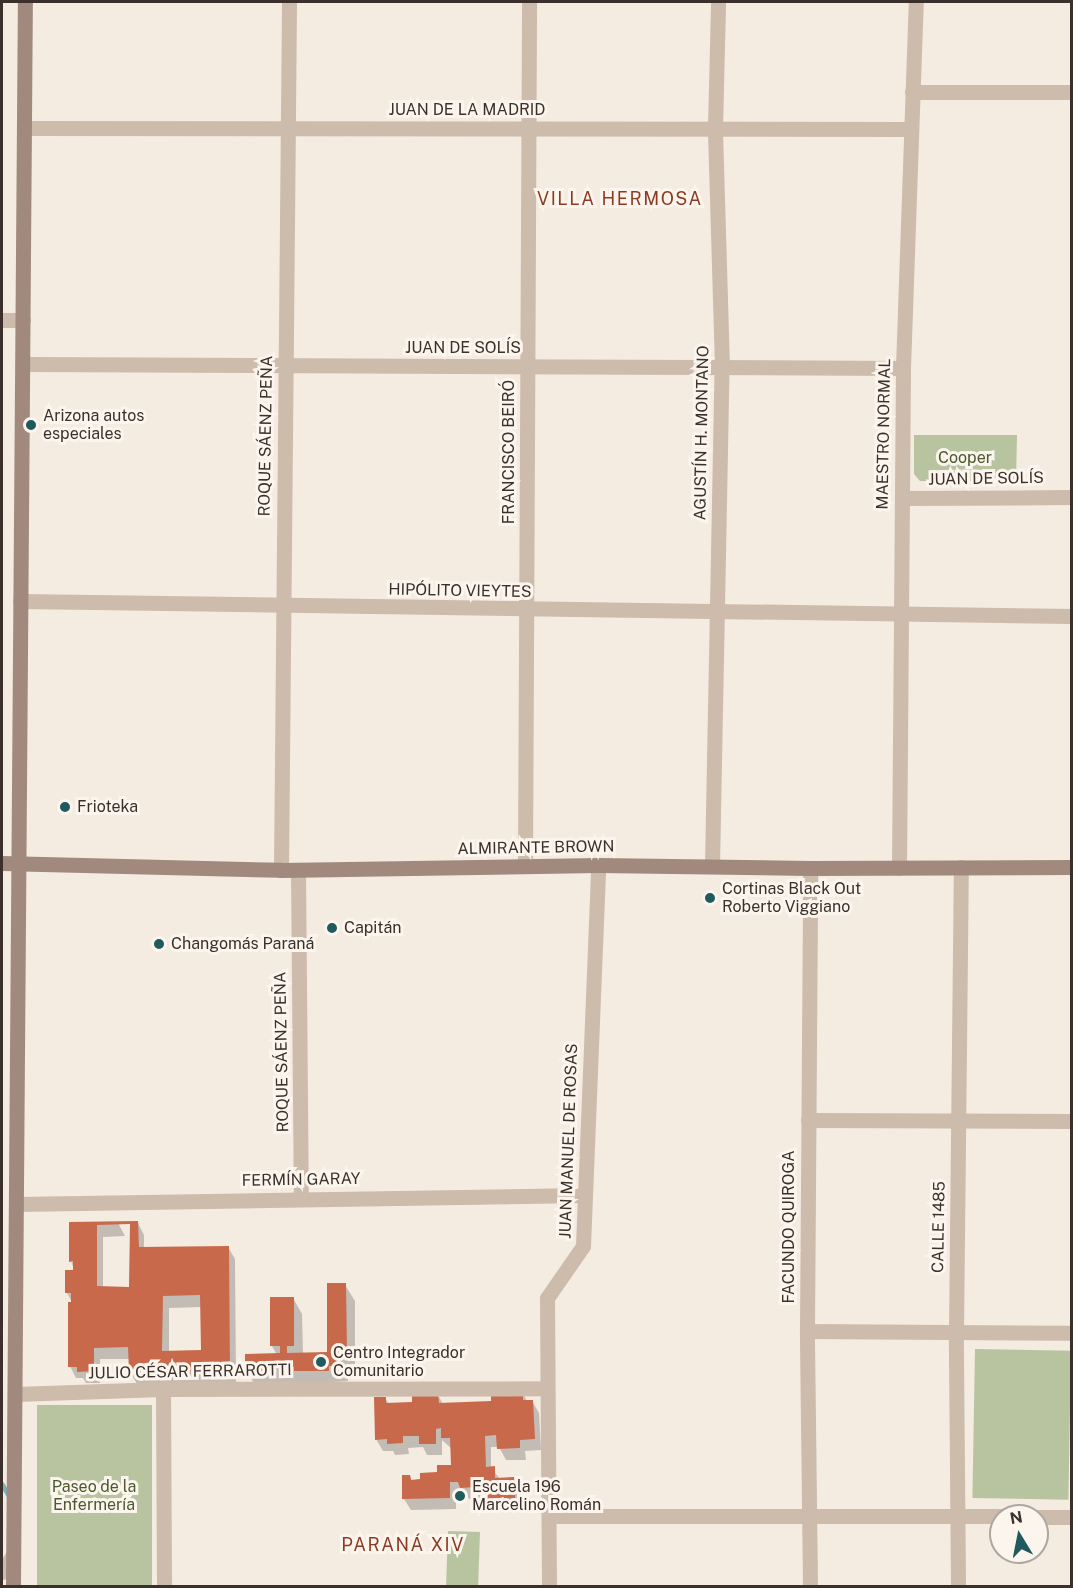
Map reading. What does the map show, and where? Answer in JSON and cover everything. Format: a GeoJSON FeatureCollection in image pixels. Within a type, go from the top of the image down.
{"type":"FeatureCollection","features":[{"type":"Feature","properties":{"kind":"main road"},"geometry":{"type":"LineString","coordinates":[[13,1587],[16,1204],[9,862],[20,601],[25,2]]}},
{"type":"Feature","properties":{"kind":"main road","name":"ALMIRANTE BROWN"},"geometry":{"type":"LineString","coordinates":[[9,862],[281,870],[598,865],[810,868],[1071,867]]}},
{"type":"Feature","properties":{"kind":"street","name":"ROQUE SÁENZ PEÑA"},"geometry":{"type":"LineString","coordinates":[[281,870],[289,2]]}},
{"type":"Feature","properties":{"kind":"street","name":"FRANCISCO BEIRÓ"},"geometry":{"type":"LineString","coordinates":[[525,866],[529,2]]}},
{"type":"Feature","properties":{"kind":"street","name":"AGUSTÍN H. MONTANO"},"geometry":{"type":"LineString","coordinates":[[712,866],[722,367],[715,129],[718,2]]}},
{"type":"Feature","properties":{"kind":"street","name":"MAESTRO NORMAL"},"geometry":{"type":"LineString","coordinates":[[899,868],[903,368],[916,2]]}},
{"type":"Feature","properties":{"kind":"street"},"geometry":{"type":"LineString","coordinates":[[912,92],[1071,92]]}},
{"type":"Feature","properties":{"kind":"street","name":"JUAN DE LA MADRID"},"geometry":{"type":"LineString","coordinates":[[25,128],[910,129]]}},
{"type":"Feature","properties":{"kind":"street"},"geometry":{"type":"LineString","coordinates":[[2,320],[23,320]]}},
{"type":"Feature","properties":{"kind":"street","name":"JUAN DE SOLÍS"},"geometry":{"type":"LineString","coordinates":[[23,364],[903,368]]}},
{"type":"Feature","properties":{"kind":"street","name":"JUAN DE SOLÍS"},"geometry":{"type":"LineString","coordinates":[[902,498],[1071,496]]}},
{"type":"Feature","properties":{"kind":"street","name":"HIPÓLITO VIEYTES"},"geometry":{"type":"LineString","coordinates":[[20,601],[901,616],[1071,616]]}},
{"type":"Feature","properties":{"kind":"street","name":"JUAN MANUEL DE ROSAS"},"geometry":{"type":"LineString","coordinates":[[549,1587],[547,1298],[583,1246],[598,865]]}},
{"type":"Feature","properties":{"kind":"street","name":"CALLE 1485"},"geometry":{"type":"LineString","coordinates":[[958,1587],[956,1332],[961,867]]}},
{"type":"Feature","properties":{"kind":"street","name":"FACUNDO QUIROGA"},"geometry":{"type":"LineString","coordinates":[[810,868],[807,1331],[810,1587]]}},
{"type":"Feature","properties":{"kind":"street","name":"ROQUE SÁENZ PEÑA"},"geometry":{"type":"LineString","coordinates":[[298,870],[301,1198]]}},
{"type":"Feature","properties":{"kind":"street"},"geometry":{"type":"LineString","coordinates":[[808,1120],[1071,1120]]}},
{"type":"Feature","properties":{"kind":"street","name":"FERMÍN GARAY"},"geometry":{"type":"LineString","coordinates":[[16,1204],[585,1195]]}},
{"type":"Feature","properties":{"kind":"street"},"geometry":{"type":"LineString","coordinates":[[807,1331],[1071,1333]]}},
{"type":"Feature","properties":{"kind":"street","name":"JULIO CÉSAR FERRAROTTI"},"geometry":{"type":"LineString","coordinates":[[15,1394],[163,1389],[546,1388]]}},
{"type":"Feature","properties":{"kind":"street"},"geometry":{"type":"LineString","coordinates":[[163,1389],[164,1587]]}},
{"type":"Feature","properties":{"kind":"street"},"geometry":{"type":"LineString","coordinates":[[549,1516],[989,1516]]}},
{"type":"Feature","properties":{"kind":"street"},"geometry":{"type":"LineString","coordinates":[[1049,1516],[1071,1517]]}},
{"type":"Feature","properties":{"kind":"street"},"geometry":{"type":"LineString","coordinates":[[2,1572],[13,1555]]}},
{"type":"Feature","properties":{"kind":"green space","name":"Cooper"},"geometry":{"type":"Polygon","coordinates":[[[914,435],[1017,435],[1016,481],[920,481],[914,474],[914,435]]]}},
{"type":"Feature","properties":{"kind":"green space"},"geometry":{"type":"Polygon","coordinates":[[[975,1349],[1071,1351],[1068,1500],[972,1498],[975,1349]]]}},
{"type":"Feature","properties":{"kind":"green space","name":"Paseo de la Enfermería"},"geometry":{"type":"Polygon","coordinates":[[[37,1405],[152,1405],[152,1586],[37,1586],[37,1405]]]}},
{"type":"Feature","properties":{"kind":"green space"},"geometry":{"type":"Polygon","coordinates":[[[448,1531],[480,1532],[478,1586],[446,1586],[448,1531]]]}},
{"type":"Feature","properties":{"kind":"building"},"geometry":{"type":"Polygon","coordinates":[[[138,1221],[139,1247],[229,1246],[230,1371],[129,1372],[128,1347],[94,1348],[94,1371],[77,1372],[77,1367],[68,1367],[68,1302],[71,1302],[71,1293],[65,1293],[65,1270],[73,1270],[73,1261],[69,1262],[69,1222],[138,1221]],[[130,1224],[97,1225],[97,1286],[129,1287],[130,1224]],[[200,1295],[163,1296],[162,1351],[201,1350],[200,1295]]]}},
{"type":"Feature","properties":{"kind":"building"},"geometry":{"type":"Polygon","coordinates":[[[327,1283],[346,1283],[347,1352],[340,1353],[340,1366],[329,1366],[329,1371],[294,1371],[294,1367],[273,1367],[274,1371],[245,1371],[245,1354],[280,1353],[280,1346],[270,1346],[270,1297],[294,1297],[294,1346],[287,1346],[287,1353],[327,1352],[327,1283]]]}},
{"type":"Feature","properties":{"kind":"building"},"geometry":{"type":"Polygon","coordinates":[[[523,1390],[523,1400],[533,1400],[535,1439],[520,1440],[520,1448],[497,1449],[496,1435],[485,1436],[486,1467],[495,1466],[495,1478],[514,1477],[515,1498],[485,1500],[484,1481],[475,1481],[475,1487],[460,1488],[458,1482],[450,1482],[450,1498],[402,1499],[402,1475],[410,1475],[411,1480],[420,1479],[420,1473],[437,1472],[437,1465],[451,1465],[450,1438],[441,1438],[441,1428],[436,1429],[436,1444],[419,1444],[419,1436],[403,1436],[403,1443],[387,1444],[387,1439],[375,1440],[374,1397],[386,1397],[386,1403],[412,1402],[412,1395],[438,1394],[439,1403],[491,1401],[491,1391],[523,1390]]]}},
{"type":"Feature","properties":{"kind":"waterway"},"geometry":{"type":"LineString","coordinates":[[2,1484],[9,1495]]}},
{"type":"Feature","properties":{"kind":"place","name":"Arizona autos especiales"},"geometry":{"type":"Point","coordinates":[31,425]}},
{"type":"Feature","properties":{"kind":"place","name":"Frioteka"},"geometry":{"type":"Point","coordinates":[65,807]}},
{"type":"Feature","properties":{"kind":"place","name":"Cortinas Black Out Roberto Viggiano"},"geometry":{"type":"Point","coordinates":[710,898]}},
{"type":"Feature","properties":{"kind":"place","name":"Capitán"},"geometry":{"type":"Point","coordinates":[332,928]}},
{"type":"Feature","properties":{"kind":"place","name":"Changomás Paraná"},"geometry":{"type":"Point","coordinates":[159,944]}},
{"type":"Feature","properties":{"kind":"place","name":"Centro Integrador Comunitario"},"geometry":{"type":"Point","coordinates":[321,1362]}},
{"type":"Feature","properties":{"kind":"place","name":"Escuela 196 Marcelino Román"},"geometry":{"type":"Point","coordinates":[460,1496]}},
{"type":"Feature","properties":{"kind":"district","name":"VILLA HERMOSA"},"geometry":{"type":"Point","coordinates":[620,199]}},
{"type":"Feature","properties":{"kind":"district","name":"PARANÁ XIV"},"geometry":{"type":"Point","coordinates":[403,1545]}}]}
